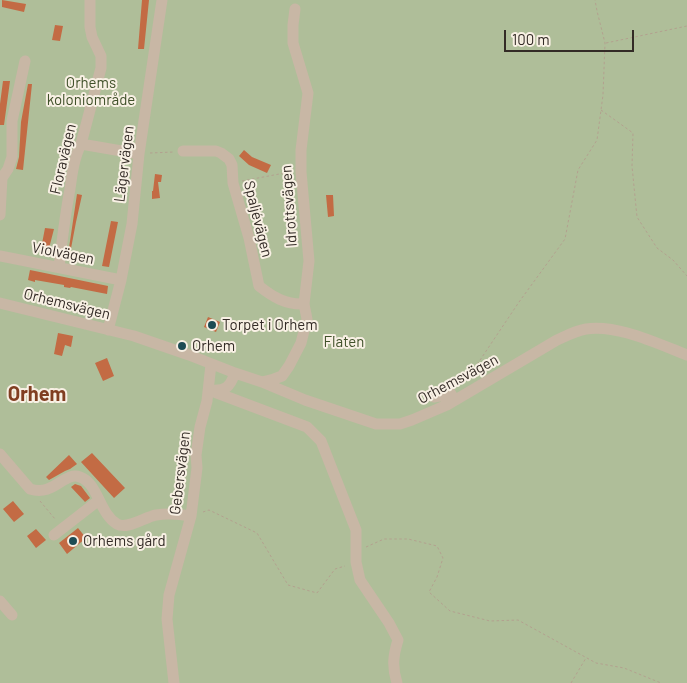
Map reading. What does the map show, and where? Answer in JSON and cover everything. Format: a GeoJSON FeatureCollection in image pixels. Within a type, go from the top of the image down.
{"type":"FeatureCollection","features":[{"type":"Feature","properties":{"kind":"street","name":"Floravägen"},"geometry":{"type":"LineString","coordinates":[[59,267],[72,175],[101,68],[101,56],[92,37],[90,27],[90,0]]}},
{"type":"Feature","properties":{"kind":"street","name":"Lägervägen"},"geometry":{"type":"LineString","coordinates":[[108,330],[121,280],[132,224],[139,154],[162,0]]}},
{"type":"Feature","properties":{"kind":"street","name":"Idrottsvägen"},"geometry":{"type":"LineString","coordinates":[[262,382],[282,376],[289,366],[301,343],[306,319],[304,304],[309,261],[301,172],[301,150],[308,93],[293,43],[295,9]]}},
{"type":"Feature","properties":{"kind":"street"},"geometry":{"type":"LineString","coordinates":[[0,216],[2,178],[12,158],[12,121],[25,61]]}},
{"type":"Feature","properties":{"kind":"street"},"geometry":{"type":"LineString","coordinates":[[81,144],[139,154]]}},
{"type":"Feature","properties":{"kind":"street","name":"Spaljévägen"},"geometry":{"type":"LineString","coordinates":[[183,151],[216,151],[229,159],[232,165],[233,183],[249,238],[259,286],[274,298],[296,304],[304,304]]}},
{"type":"Feature","properties":{"kind":"street","name":"Violvägen"},"geometry":{"type":"LineString","coordinates":[[0,256],[121,280]]}},
{"type":"Feature","properties":{"kind":"street","name":"Orhemsvägen"},"geometry":{"type":"LineString","coordinates":[[0,303],[134,336],[262,382],[305,400],[376,424],[400,424],[429,413],[454,401],[557,340],[587,329],[608,328],[625,332],[687,355]]}},
{"type":"Feature","properties":{"kind":"street"},"geometry":{"type":"LineString","coordinates":[[209,390],[211,364]]}},
{"type":"Feature","properties":{"kind":"street"},"geometry":{"type":"LineString","coordinates":[[209,390],[221,391],[231,384],[235,373]]}},
{"type":"Feature","properties":{"kind":"street"},"geometry":{"type":"LineString","coordinates":[[209,390],[307,427],[321,441],[356,530],[356,562],[360,580],[398,640],[394,652],[393,671],[397,683]]}},
{"type":"Feature","properties":{"kind":"street","name":"Gebersvägen"},"geometry":{"type":"LineString","coordinates":[[174,683],[167,619],[169,595],[191,516],[197,468],[196,454],[209,390]]}},
{"type":"Feature","properties":{"kind":"street"},"geometry":{"type":"LineString","coordinates":[[434,397],[451,394],[454,401]]}},
{"type":"Feature","properties":{"kind":"street"},"geometry":{"type":"LineString","coordinates":[[1,458],[30,489],[37,491],[55,486],[68,477],[79,477],[91,486],[105,512],[117,524],[125,526],[156,515],[175,513],[191,516]]}},
{"type":"Feature","properties":{"kind":"street"},"geometry":{"type":"LineString","coordinates":[[59,532],[99,500]]}},
{"type":"Feature","properties":{"kind":"street"},"geometry":{"type":"LineString","coordinates":[[0,601],[12,615]]}},
{"type":"Feature","properties":{"kind":"path"},"geometry":{"type":"LineString","coordinates":[[466,394],[464,384],[519,302],[565,239],[578,170],[597,140],[603,95],[605,43],[595,0]]}},
{"type":"Feature","properties":{"kind":"path"},"geometry":{"type":"LineString","coordinates":[[605,43],[687,26]]}},
{"type":"Feature","properties":{"kind":"path"},"geometry":{"type":"LineString","coordinates":[[601,109],[633,133],[632,166],[637,217],[656,248],[673,260],[687,276]]}},
{"type":"Feature","properties":{"kind":"path"},"geometry":{"type":"LineString","coordinates":[[139,154],[183,151]]}},
{"type":"Feature","properties":{"kind":"path"},"geometry":{"type":"LineString","coordinates":[[233,183],[284,173],[301,172]]}},
{"type":"Feature","properties":{"kind":"path"},"geometry":{"type":"LineString","coordinates":[[30,489],[59,532]]}},
{"type":"Feature","properties":{"kind":"path"},"geometry":{"type":"LineString","coordinates":[[191,516],[209,510],[257,533],[288,586],[316,593],[335,569],[356,562]]}},
{"type":"Feature","properties":{"kind":"path"},"geometry":{"type":"LineString","coordinates":[[366,547],[384,539],[408,539],[437,546],[443,558],[437,577],[429,592],[450,611],[490,621],[518,620],[596,663],[624,668],[661,683]]}},
{"type":"Feature","properties":{"kind":"path"},"geometry":{"type":"LineString","coordinates":[[572,683],[587,657]]}},
{"type":"Feature","properties":{"kind":"green space","name":"Flaten"},"geometry":{"type":"Polygon","coordinates":[[[0,0],[687,0],[687,683],[0,683],[0,0]]]}},
{"type":"Feature","properties":{"kind":"building"},"geometry":{"type":"Polygon","coordinates":[[[2,0],[26,4],[24,12],[2,7],[2,0]]]}},
{"type":"Feature","properties":{"kind":"building"},"geometry":{"type":"Polygon","coordinates":[[[142,0],[149,0],[144,49],[138,49],[142,0]]]}},
{"type":"Feature","properties":{"kind":"building"},"geometry":{"type":"Polygon","coordinates":[[[55,25],[63,26],[60,41],[52,40],[55,25]]]}},
{"type":"Feature","properties":{"kind":"building"},"geometry":{"type":"Polygon","coordinates":[[[3,81],[10,81],[4,125],[0,125],[0,104],[3,81]]]}},
{"type":"Feature","properties":{"kind":"building"},"geometry":{"type":"Polygon","coordinates":[[[28,84],[32,84],[23,170],[16,169],[19,157],[21,122],[28,84]]]}},
{"type":"Feature","properties":{"kind":"building"},"geometry":{"type":"Polygon","coordinates":[[[244,150],[252,157],[271,165],[267,173],[249,165],[239,156],[244,150]]]}},
{"type":"Feature","properties":{"kind":"building"},"geometry":{"type":"Polygon","coordinates":[[[155,174],[162,175],[161,182],[158,182],[160,198],[152,199],[152,191],[155,174]]]}},
{"type":"Feature","properties":{"kind":"building"},"geometry":{"type":"Polygon","coordinates":[[[77,194],[82,195],[69,259],[69,248],[77,194]]]}},
{"type":"Feature","properties":{"kind":"building"},"geometry":{"type":"Polygon","coordinates":[[[326,195],[333,195],[334,216],[328,217],[326,195]]]}},
{"type":"Feature","properties":{"kind":"building"},"geometry":{"type":"Polygon","coordinates":[[[111,221],[118,222],[109,267],[102,266],[111,221]]]}},
{"type":"Feature","properties":{"kind":"building"},"geometry":{"type":"Polygon","coordinates":[[[45,228],[54,229],[47,256],[40,254],[45,228]]]}},
{"type":"Feature","properties":{"kind":"building"},"geometry":{"type":"Polygon","coordinates":[[[30,270],[108,286],[107,294],[28,280],[30,270]]]}},
{"type":"Feature","properties":{"kind":"building","name":"Torpet i Orhem"},"geometry":{"type":"Polygon","coordinates":[[[208,317],[220,322],[216,332],[204,327],[208,317]]]}},
{"type":"Feature","properties":{"kind":"building"},"geometry":{"type":"Polygon","coordinates":[[[58,333],[73,336],[71,347],[65,345],[62,356],[54,354],[58,333]]]}},
{"type":"Feature","properties":{"kind":"building"},"geometry":{"type":"Polygon","coordinates":[[[107,358],[114,376],[103,381],[95,363],[107,358]]]}},
{"type":"Feature","properties":{"kind":"building"},"geometry":{"type":"Polygon","coordinates":[[[92,453],[125,488],[114,498],[81,462],[92,453]]]}},
{"type":"Feature","properties":{"kind":"building"},"geometry":{"type":"Polygon","coordinates":[[[69,455],[77,464],[49,480],[46,477],[69,455]]]}},
{"type":"Feature","properties":{"kind":"building"},"geometry":{"type":"Polygon","coordinates":[[[75,484],[81,486],[90,498],[85,502],[71,487],[75,484]]]}},
{"type":"Feature","properties":{"kind":"building"},"geometry":{"type":"Polygon","coordinates":[[[13,501],[24,514],[14,522],[3,509],[13,501]]]}},
{"type":"Feature","properties":{"kind":"building","name":"Orhems gård"},"geometry":{"type":"Polygon","coordinates":[[[78,528],[86,538],[67,554],[59,543],[78,528]]]}},
{"type":"Feature","properties":{"kind":"building"},"geometry":{"type":"Polygon","coordinates":[[[36,529],[46,540],[36,548],[27,536],[36,529]]]}},
{"type":"Feature","properties":{"kind":"place","name":"Torpet i Orhem"},"geometry":{"type":"Point","coordinates":[212,325]}},
{"type":"Feature","properties":{"kind":"place","name":"Orhem"},"geometry":{"type":"Point","coordinates":[182,346]}},
{"type":"Feature","properties":{"kind":"place","name":"Orhems gård"},"geometry":{"type":"Point","coordinates":[73,541]}},
{"type":"Feature","properties":{"kind":"district","name":"Orhem"},"geometry":{"type":"Point","coordinates":[37,394]}},
{"type":"Feature","properties":{"kind":"park label","name":"Orhems koloniområde"},"geometry":{"type":"Point","coordinates":[91,92]}}]}
